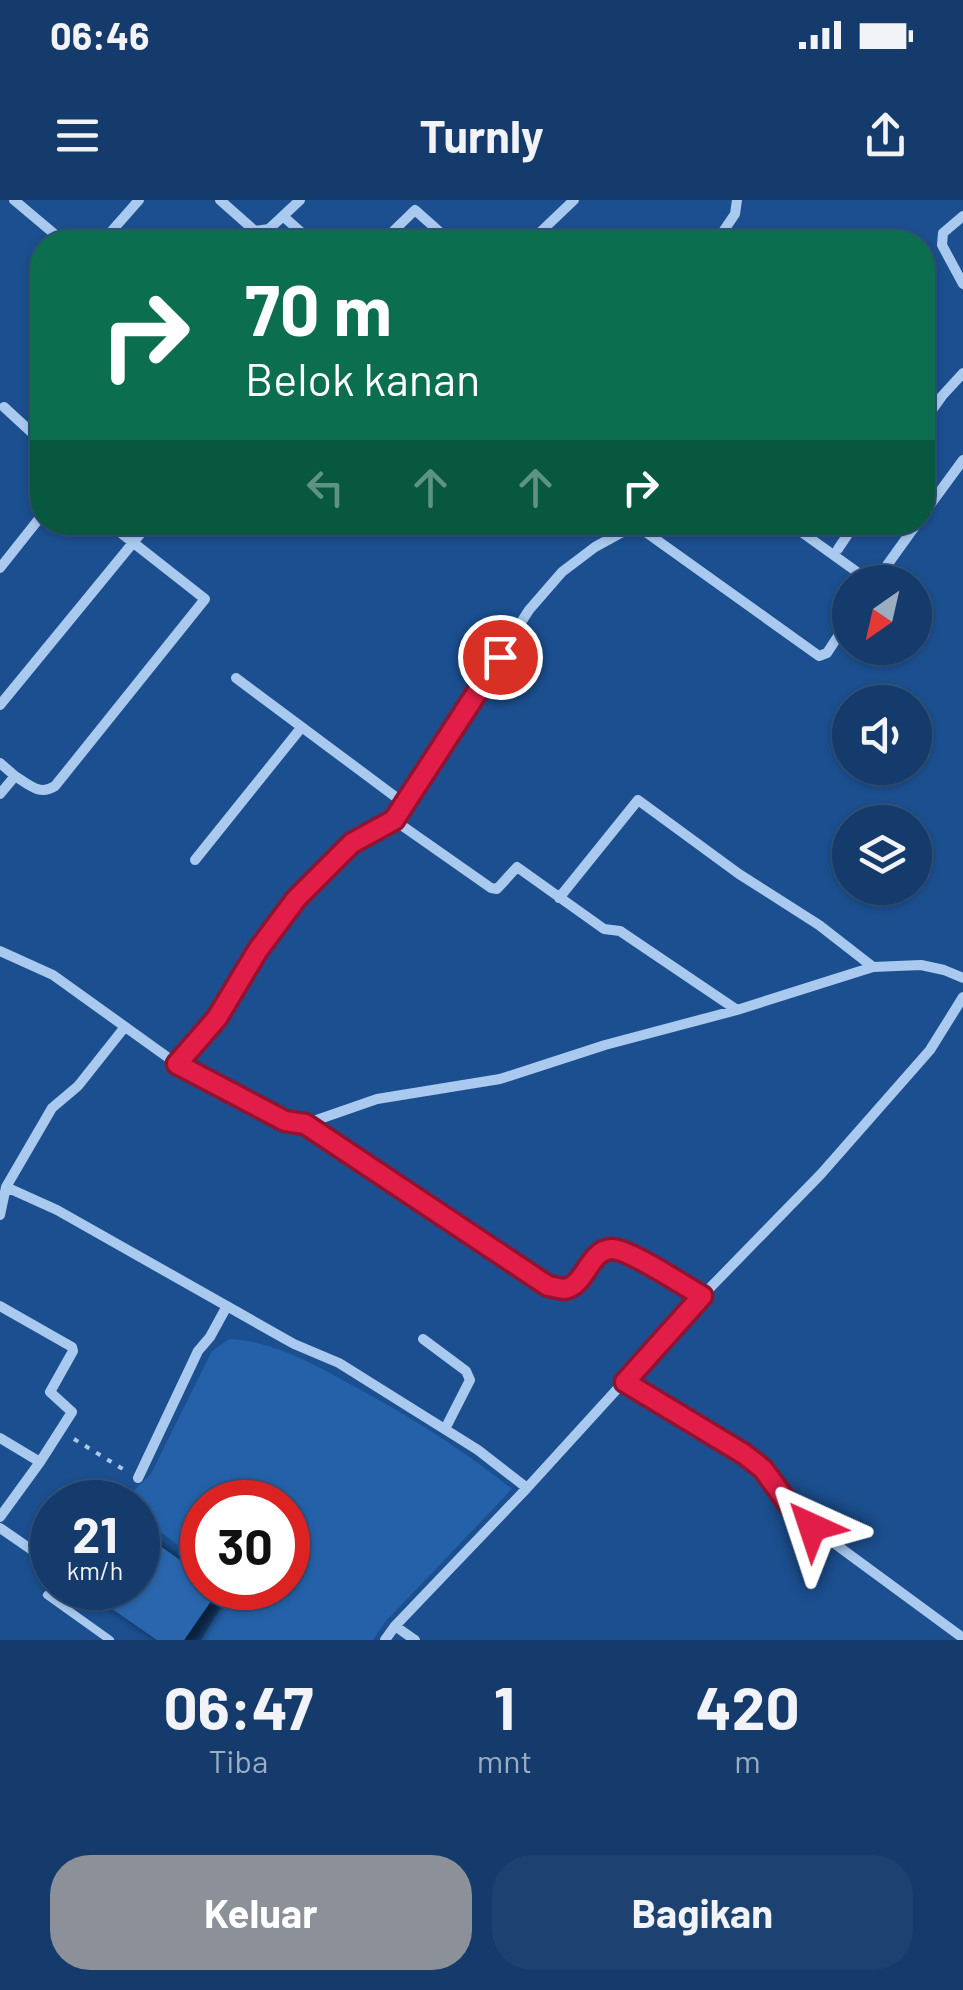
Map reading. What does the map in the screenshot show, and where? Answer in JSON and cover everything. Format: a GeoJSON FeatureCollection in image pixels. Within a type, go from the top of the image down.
{"type":"FeatureCollection","features":[{"type":"Feature","properties":{"kind":"street"},"geometry":{"type":"LineString","coordinates":[[14,200],[50,230]]}},
{"type":"Feature","properties":{"kind":"street"},"geometry":{"type":"LineString","coordinates":[[113,230],[139,200]]}},
{"type":"Feature","properties":{"kind":"street"},"geometry":{"type":"LineString","coordinates":[[220,200],[254,230]]}},
{"type":"Feature","properties":{"kind":"street"},"geometry":{"type":"LineString","coordinates":[[262,230],[269,229],[300,200]]}},
{"type":"Feature","properties":{"kind":"street"},"geometry":{"type":"LineString","coordinates":[[543,230],[574,200]]}},
{"type":"Feature","properties":{"kind":"street"},"geometry":{"type":"LineString","coordinates":[[724,230],[735,214],[738,200]]}},
{"type":"Feature","properties":{"kind":"street"},"geometry":{"type":"LineString","coordinates":[[395,230],[416,210],[438,230]]}},
{"type":"Feature","properties":{"kind":"street"},"geometry":{"type":"LineString","coordinates":[[963,216],[942,232],[942,245],[963,284]]}},
{"type":"Feature","properties":{"kind":"street"},"geometry":{"type":"LineString","coordinates":[[284,217],[299,230]]}},
{"type":"Feature","properties":{"kind":"street"},"geometry":{"type":"LineString","coordinates":[[935,406],[963,373]]}},
{"type":"Feature","properties":{"kind":"street"},"geometry":{"type":"LineString","coordinates":[[4,407],[30,431]]}},
{"type":"Feature","properties":{"kind":"street"},"geometry":{"type":"LineString","coordinates":[[935,498],[963,460]]}},
{"type":"Feature","properties":{"kind":"street"},"geometry":{"type":"LineString","coordinates":[[0,568],[30,529]]}},
{"type":"Feature","properties":{"kind":"street"},"geometry":{"type":"LineString","coordinates":[[0,762],[39,792],[55,786],[205,599],[124,535]]}},
{"type":"Feature","properties":{"kind":"street"},"geometry":{"type":"LineString","coordinates":[[0,705],[139,535]]}},
{"type":"Feature","properties":{"kind":"street"},"geometry":{"type":"LineString","coordinates":[[177,1064],[217,1018],[258,950],[296,899],[352,843],[394,820],[529,610],[562,572],[615,535]]}},
{"type":"Feature","properties":{"kind":"street"},"geometry":{"type":"LineString","coordinates":[[649,535],[819,656],[832,645]]}},
{"type":"Feature","properties":{"kind":"street"},"geometry":{"type":"LineString","coordinates":[[807,535],[849,565]]}},
{"type":"Feature","properties":{"kind":"street"},"geometry":{"type":"LineString","coordinates":[[838,549],[847,535]]}},
{"type":"Feature","properties":{"kind":"street"},"geometry":{"type":"LineString","coordinates":[[886,565],[908,535]]}},
{"type":"Feature","properties":{"kind":"street"},"geometry":{"type":"LineString","coordinates":[[236,678],[397,798],[394,820]]}},
{"type":"Feature","properties":{"kind":"street"},"geometry":{"type":"LineString","coordinates":[[195,860],[301,728]]}},
{"type":"Feature","properties":{"kind":"street"},"geometry":{"type":"LineString","coordinates":[[0,794],[15,776]]}},
{"type":"Feature","properties":{"kind":"street"},"geometry":{"type":"LineString","coordinates":[[559,898],[638,800],[873,968]]}},
{"type":"Feature","properties":{"kind":"street"},"geometry":{"type":"LineString","coordinates":[[394,820],[491,888],[497,889],[517,867],[604,929],[620,930],[737,1010]]}},
{"type":"Feature","properties":{"kind":"street"},"geometry":{"type":"LineString","coordinates":[[0,951],[53,976],[177,1064],[285,1121],[305,1124],[548,1286],[563,1289],[575,1284],[598,1254],[615,1249],[702,1296]]}},
{"type":"Feature","properties":{"kind":"street"},"geometry":{"type":"LineString","coordinates":[[305,1124],[377,1099],[500,1079],[873,968],[920,965],[963,978]]}},
{"type":"Feature","properties":{"kind":"street"},"geometry":{"type":"LineString","coordinates":[[386,1640],[702,1296],[821,1174],[930,1050],[963,997]]}},
{"type":"Feature","properties":{"kind":"street"},"geometry":{"type":"LineString","coordinates":[[0,1215],[6,1187],[52,1108],[78,1086],[124,1028]]}},
{"type":"Feature","properties":{"kind":"street"},"geometry":{"type":"LineString","coordinates":[[6,1187],[57,1210],[294,1344],[339,1364],[445,1428],[527,1488]]}},
{"type":"Feature","properties":{"kind":"street"},"geometry":{"type":"LineString","coordinates":[[0,1306],[72,1347],[72,1355],[50,1392],[72,1412],[0,1516]]}},
{"type":"Feature","properties":{"kind":"street"},"geometry":{"type":"LineString","coordinates":[[138,1478],[198,1351],[227,1306]]}},
{"type":"Feature","properties":{"kind":"street"},"geometry":{"type":"LineString","coordinates":[[423,1339],[466,1371],[470,1380],[445,1428]]}},
{"type":"Feature","properties":{"kind":"street"},"geometry":{"type":"LineString","coordinates":[[625,1382],[763,1469],[790,1506],[812,1527],[963,1638]]}},
{"type":"Feature","properties":{"kind":"street"},"geometry":{"type":"LineString","coordinates":[[0,1438],[40,1462]]}},
{"type":"Feature","properties":{"kind":"street"},"geometry":{"type":"LineString","coordinates":[[0,1528],[30,1549]]}},
{"type":"Feature","properties":{"kind":"street"},"geometry":{"type":"LineString","coordinates":[[395,1626],[415,1640]]}},
{"type":"Feature","properties":{"kind":"lane"},"geometry":{"type":"LineString","coordinates":[[68,1610],[110,1640]]}},
{"type":"Feature","properties":{"kind":"path"},"geometry":{"type":"LineString","coordinates":[[60,1430],[138,1478]]}},
{"type":"Feature","properties":{"kind":"shaded area"},"geometry":{"type":"Polygon","coordinates":[[[229,1339],[292,1354],[433,1433],[512,1489],[385,1622],[373,1640],[201,1640],[219,1610],[310,1610],[310,1480],[180,1480],[180,1546],[160,1532],[160,1480],[145,1480],[212,1351],[229,1339]]]}},
{"type":"Feature","properties":{"kind":"building"},"geometry":{"type":"Polygon","coordinates":[[[160,1546],[180,1560],[180,1610],[205,1610],[184,1640],[157,1640],[114,1610],[160,1610],[160,1546]]]}},
{"type":"Feature","properties":{"kind":"route"},"geometry":{"type":"LineString","coordinates":[[500,657],[394,820],[352,843],[296,899],[258,950],[217,1018],[177,1064],[285,1121],[305,1124],[548,1286],[563,1289],[575,1284],[598,1254],[615,1249],[702,1296],[625,1382],[744,1454],[763,1469],[790,1506],[812,1527]]}}]}
